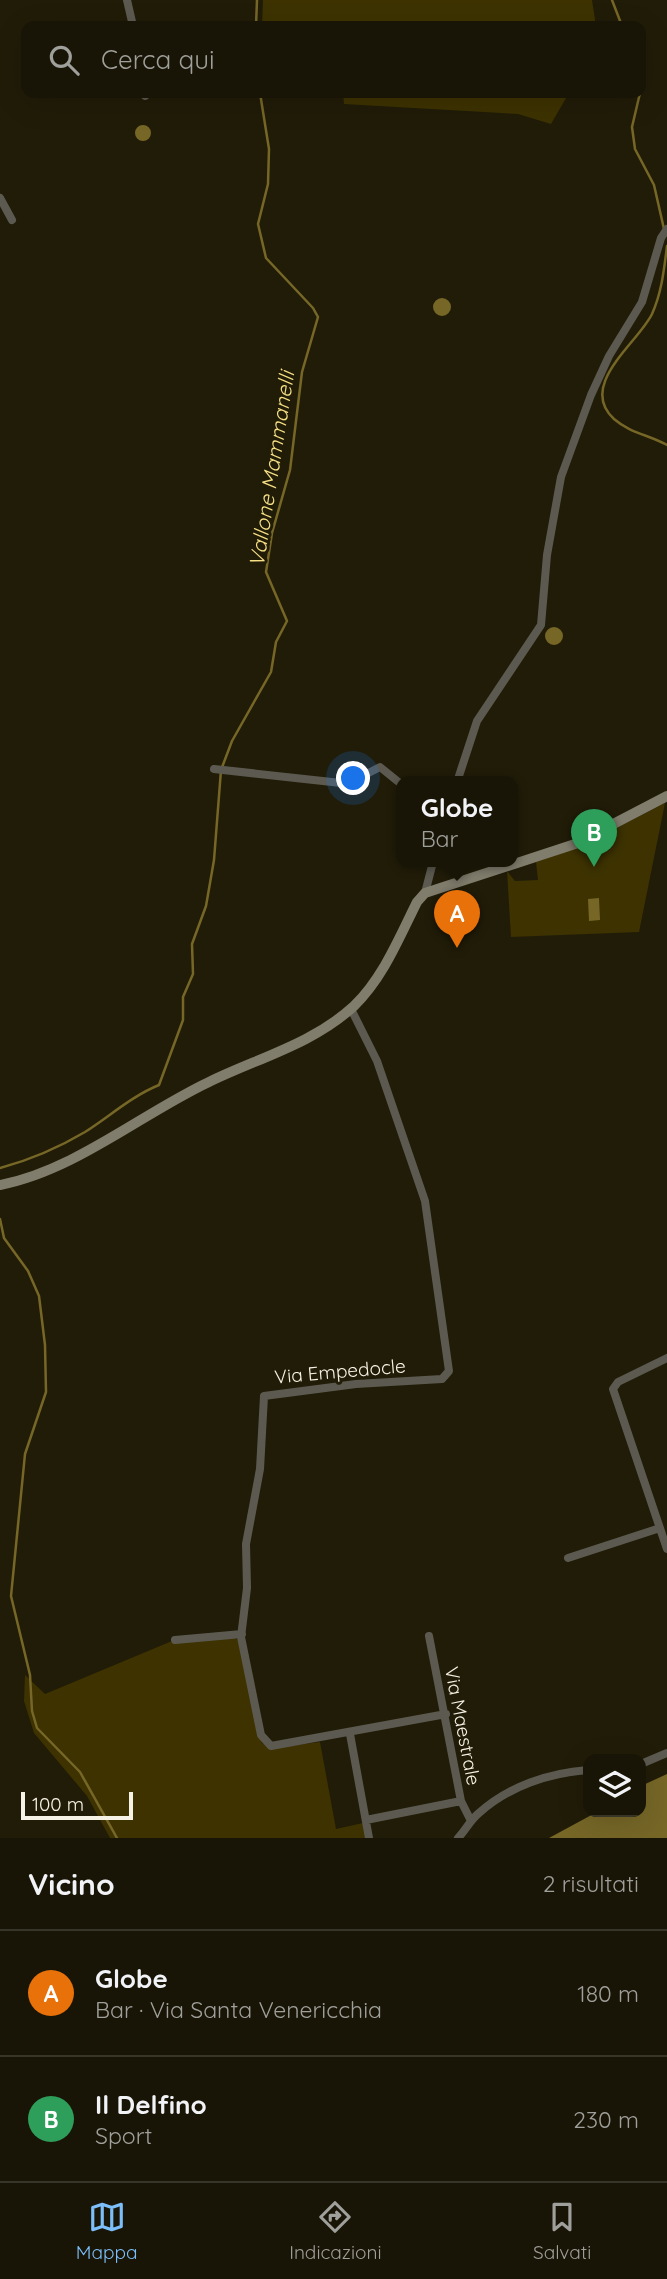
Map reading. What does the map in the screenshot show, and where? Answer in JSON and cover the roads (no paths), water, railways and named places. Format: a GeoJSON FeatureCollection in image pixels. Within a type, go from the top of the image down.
{"type":"FeatureCollection","features":[{"type":"Feature","properties":{"kind":"street"},"geometry":{"type":"LineString","coordinates":[[127,0],[132,21]]}},
{"type":"Feature","properties":{"kind":"street"},"geometry":{"type":"LineString","coordinates":[[0,198],[12,220]]}},
{"type":"Feature","properties":{"kind":"street"},"geometry":{"type":"LineString","coordinates":[[459,776],[477,721],[541,625],[554,510],[577,428],[609,356],[642,302],[661,238],[667,229]]}},
{"type":"Feature","properties":{"kind":"street"},"geometry":{"type":"LineString","coordinates":[[214,769],[341,783],[351,782],[380,767],[396,780]]}},
{"type":"Feature","properties":{"kind":"street"},"geometry":{"type":"LineString","coordinates":[[518,863],[575,844],[667,796]]}},
{"type":"Feature","properties":{"kind":"street"},"geometry":{"type":"LineString","coordinates":[[425,894],[432,867]]}},
{"type":"Feature","properties":{"kind":"street"},"geometry":{"type":"LineString","coordinates":[[1,1185],[48,1171],[209,1081],[292,1047],[351,1009],[381,972],[417,902],[425,894],[506,867]]}},
{"type":"Feature","properties":{"kind":"street","name":"Via Empedocle"},"geometry":{"type":"LineString","coordinates":[[351,1009],[377,1061],[425,1200],[449,1371],[442,1379],[356,1384],[264,1396],[260,1469],[246,1544],[247,1588],[242,1634],[258,1726],[266,1743],[279,1747],[446,1714]]}},
{"type":"Feature","properties":{"kind":"street"},"geometry":{"type":"LineString","coordinates":[[667,1358],[618,1382],[613,1390],[667,1549]]}},
{"type":"Feature","properties":{"kind":"street"},"geometry":{"type":"LineString","coordinates":[[568,1558],[660,1528]]}},
{"type":"Feature","properties":{"kind":"street"},"geometry":{"type":"LineString","coordinates":[[175,1640],[242,1634]]}},
{"type":"Feature","properties":{"kind":"street","name":"Via Maestrale"},"geometry":{"type":"LineString","coordinates":[[429,1636],[461,1801],[471,1821]]}},
{"type":"Feature","properties":{"kind":"street"},"geometry":{"type":"LineString","coordinates":[[350,1734],[369,1838]]}},
{"type":"Feature","properties":{"kind":"street"},"geometry":{"type":"LineString","coordinates":[[646,1761],[667,1753]]}},
{"type":"Feature","properties":{"kind":"street"},"geometry":{"type":"LineString","coordinates":[[458,1838],[471,1821],[516,1787],[556,1775],[583,1771]]}},
{"type":"Feature","properties":{"kind":"street"},"geometry":{"type":"LineString","coordinates":[[366,1820],[461,1801]]}},
{"type":"Feature","properties":{"kind":"waterway","name":"Vallone Mammanelli"},"geometry":{"type":"LineString","coordinates":[[256,21],[257,0]]}},
{"type":"Feature","properties":{"kind":"waterway"},"geometry":{"type":"LineString","coordinates":[[612,0],[620,21]]}},
{"type":"Feature","properties":{"kind":"waterway","name":"Vallone Mammanelli"},"geometry":{"type":"LineString","coordinates":[[0,1168],[65,1143],[159,1085],[183,1020],[183,997],[193,974],[192,944],[206,906],[214,860],[221,770],[232,741],[271,672],[276,642],[287,621],[266,572],[272,533],[290,470],[302,372],[318,317],[313,308],[266,258],[258,224],[268,184],[269,149],[261,98]]}},
{"type":"Feature","properties":{"kind":"waterway"},"geometry":{"type":"LineString","coordinates":[[639,98],[632,127],[635,149],[654,185],[664,229]]}},
{"type":"Feature","properties":{"kind":"waterway"},"geometry":{"type":"LineString","coordinates":[[667,246],[664,272],[652,314],[614,365],[602,392],[604,406],[614,419],[626,428],[667,445]]}},
{"type":"Feature","properties":{"kind":"waterway"},"geometry":{"type":"LineString","coordinates":[[0,1219],[4,1238],[28,1271],[39,1296],[45,1345],[46,1392],[25,1454],[11,1596],[30,1675],[32,1711],[37,1728],[80,1772],[117,1838]]}},
{"type":"Feature","properties":{"kind":"place","name":"Il Delfino"},"geometry":{"type":"Point","coordinates":[594,867]}},
{"type":"Feature","properties":{"kind":"place","name":"Globe"},"geometry":{"type":"Point","coordinates":[457,948]}}]}
